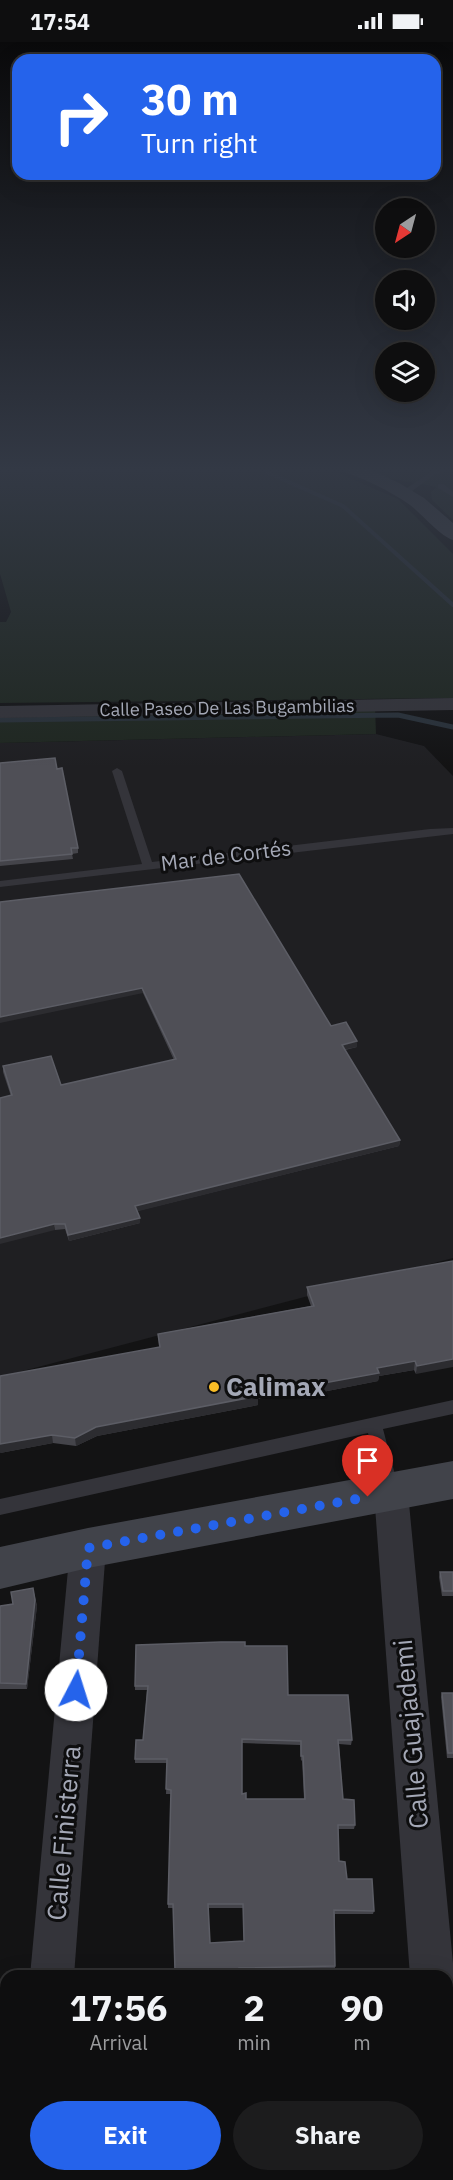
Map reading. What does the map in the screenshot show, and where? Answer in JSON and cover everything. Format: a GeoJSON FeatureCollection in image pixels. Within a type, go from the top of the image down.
{"type":"FeatureCollection","features":[{"type":"Feature","properties":{"kind":"street","name":"Calle Paseo De Las Bugambilias"},"geometry":{"type":"LineString","coordinates":[[0,712],[453,704]]}},
{"type":"Feature","properties":{"kind":"street"},"geometry":{"type":"LineString","coordinates":[[0,1568],[88,1548],[453,1480]]}},
{"type":"Feature","properties":{"kind":"street","name":"Calle Guajademi"},"geometry":{"type":"LineString","coordinates":[[391,1493],[431,1970]]}},
{"type":"Feature","properties":{"kind":"street","name":"Calle Finisterra"},"geometry":{"type":"LineString","coordinates":[[53,1970],[88,1548]]}},
{"type":"Feature","properties":{"kind":"lane"},"geometry":{"type":"LineString","coordinates":[[117,771],[148,866]]}},
{"type":"Feature","properties":{"kind":"lane","name":"Mar de Cortés"},"geometry":{"type":"LineString","coordinates":[[0,884],[453,831]]}},
{"type":"Feature","properties":{"kind":"lane"},"geometry":{"type":"LineString","coordinates":[[0,1507],[453,1407]]}},
{"type":"Feature","properties":{"kind":"lane"},"geometry":{"type":"LineString","coordinates":[[374,1425],[391,1493]]}},
{"type":"Feature","properties":{"kind":"shaded area"},"geometry":{"type":"Polygon","coordinates":[[[0,567],[453,567],[453,698],[0,703],[0,622],[6,622],[11,612],[0,567]]]}},
{"type":"Feature","properties":{"kind":"shaded area"},"geometry":{"type":"Polygon","coordinates":[[[375,705],[376,734],[0,743],[0,712],[375,705]]]}},
{"type":"Feature","properties":{"kind":"shaded area"},"geometry":{"type":"Polygon","coordinates":[[[376,734],[424,746],[453,776],[453,1258],[0,1377],[0,743],[376,734]]]}},
{"type":"Feature","properties":{"kind":"building"},"geometry":{"type":"Polygon","coordinates":[[[55,758],[57,769],[62,768],[78,848],[71,848],[72,854],[0,861],[0,763],[55,758]]]}},
{"type":"Feature","properties":{"kind":"building"},"geometry":{"type":"Polygon","coordinates":[[[239,874],[331,1026],[346,1022],[357,1041],[342,1045],[400,1140],[135,1206],[140,1218],[68,1235],[65,1224],[54,1224],[0,1238],[0,1098],[12,1095],[3,1066],[51,1056],[61,1085],[176,1059],[142,988],[0,1017],[0,902],[239,874]]]}},
{"type":"Feature","properties":{"kind":"building"},"geometry":{"type":"Polygon","coordinates":[[[453,1261],[453,1359],[417,1366],[415,1361],[377,1368],[379,1373],[297,1388],[296,1384],[257,1391],[258,1396],[96,1427],[75,1438],[52,1435],[0,1444],[0,1376],[160,1347],[158,1334],[314,1306],[307,1287],[453,1261]]]}},
{"type":"Feature","properties":{"kind":"building"},"geometry":{"type":"Polygon","coordinates":[[[440,1572],[453,1572],[453,1591],[443,1591],[440,1572]]]}},
{"type":"Feature","properties":{"kind":"building"},"geometry":{"type":"Polygon","coordinates":[[[33,1588],[35,1600],[26,1684],[0,1683],[0,1606],[13,1604],[11,1592],[33,1588]]]}},
{"type":"Feature","properties":{"kind":"building"},"geometry":{"type":"Polygon","coordinates":[[[245,1642],[245,1646],[287,1646],[288,1695],[348,1695],[352,1740],[338,1740],[343,1799],[354,1800],[355,1825],[338,1825],[339,1861],[345,1862],[347,1879],[372,1879],[374,1911],[334,1910],[335,1966],[175,1970],[173,1904],[168,1904],[171,1790],[166,1789],[167,1759],[135,1759],[136,1740],[143,1740],[148,1686],[135,1686],[136,1645],[245,1642]],[[242,1739],[242,1794],[246,1793],[246,1799],[305,1799],[301,1741],[242,1739]],[[208,1904],[210,1943],[244,1941],[243,1904],[208,1904]]]}},
{"type":"Feature","properties":{"kind":"building"},"geometry":{"type":"Polygon","coordinates":[[[442,1693],[453,1693],[453,1753],[448,1753],[442,1693]]]}},
{"type":"Feature","properties":{"kind":"waterway"},"geometry":{"type":"LineString","coordinates":[[411,567],[453,605]]}},
{"type":"Feature","properties":{"kind":"waterway"},"geometry":{"type":"LineString","coordinates":[[0,720],[398,715],[453,727]]}},
{"type":"Feature","properties":{"kind":"place","name":"Calimax"},"geometry":{"type":"Point","coordinates":[214,1387]}},
{"type":"Feature","properties":{"kind":"route"},"geometry":{"type":"LineString","coordinates":[[76,1690],[88,1548],[368,1497]]}}]}
